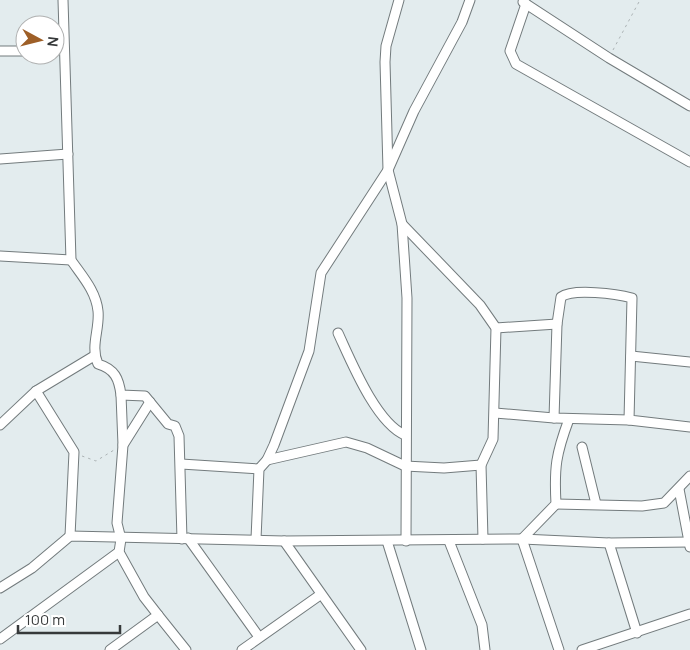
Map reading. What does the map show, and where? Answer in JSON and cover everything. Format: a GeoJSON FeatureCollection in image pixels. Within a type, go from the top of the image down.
{"type":"FeatureCollection","features":[{"type":"Feature","properties":{"kind":"street"},"geometry":{"type":"LineString","coordinates":[[62,15],[63,0]]}},
{"type":"Feature","properties":{"kind":"street"},"geometry":{"type":"LineString","coordinates":[[399,0],[388,37],[385,62],[388,170],[402,224],[408,321],[405,435],[406,541]]}},
{"type":"Feature","properties":{"kind":"street"},"geometry":{"type":"LineString","coordinates":[[256,539],[259,469],[267,460],[289,410],[309,351],[321,273],[388,170],[414,111],[462,22],[470,0]]}},
{"type":"Feature","properties":{"kind":"street"},"geometry":{"type":"LineString","coordinates":[[690,106],[609,58],[524,2],[510,51],[516,64],[690,162]]}},
{"type":"Feature","properties":{"kind":"street"},"geometry":{"type":"LineString","coordinates":[[0,51],[15,51]]}},
{"type":"Feature","properties":{"kind":"street"},"geometry":{"type":"LineString","coordinates":[[0,639],[118,552],[122,539],[117,523],[123,444],[122,395],[119,379],[108,367],[98,364],[94,356],[99,312],[94,292],[71,260],[68,154],[60,65]]}},
{"type":"Feature","properties":{"kind":"street"},"geometry":{"type":"LineString","coordinates":[[0,159],[68,154]]}},
{"type":"Feature","properties":{"kind":"street"},"geometry":{"type":"LineString","coordinates":[[402,224],[480,305],[496,328],[493,439],[481,466],[482,539]]}},
{"type":"Feature","properties":{"kind":"street"},"geometry":{"type":"LineString","coordinates":[[0,256],[71,260]]}},
{"type":"Feature","properties":{"kind":"street"},"geometry":{"type":"LineString","coordinates":[[554,418],[559,301],[565,294],[607,294],[632,298],[629,420]]}},
{"type":"Feature","properties":{"kind":"street"},"geometry":{"type":"LineString","coordinates":[[496,328],[557,324]]}},
{"type":"Feature","properties":{"kind":"street"},"geometry":{"type":"LineString","coordinates":[[338,333],[366,393],[396,431],[405,435]]}},
{"type":"Feature","properties":{"kind":"street"},"geometry":{"type":"LineString","coordinates":[[0,425],[36,391],[94,356]]}},
{"type":"Feature","properties":{"kind":"street"},"geometry":{"type":"LineString","coordinates":[[631,356],[690,362]]}},
{"type":"Feature","properties":{"kind":"street"},"geometry":{"type":"LineString","coordinates":[[36,391],[74,452],[70,536]]}},
{"type":"Feature","properties":{"kind":"street"},"geometry":{"type":"LineString","coordinates":[[122,395],[145,396],[168,424],[175,426],[179,436],[185,539],[259,638]]}},
{"type":"Feature","properties":{"kind":"street"},"geometry":{"type":"LineString","coordinates":[[123,444],[150,402]]}},
{"type":"Feature","properties":{"kind":"street"},"geometry":{"type":"LineString","coordinates":[[495,413],[569,419],[629,420],[690,427]]}},
{"type":"Feature","properties":{"kind":"street"},"geometry":{"type":"LineString","coordinates":[[556,504],[554,471],[557,450],[569,419]]}},
{"type":"Feature","properties":{"kind":"street"},"geometry":{"type":"LineString","coordinates":[[267,460],[346,442],[367,448],[405,466],[444,468],[481,466]]}},
{"type":"Feature","properties":{"kind":"street"},"geometry":{"type":"LineString","coordinates":[[582,447],[596,504]]}},
{"type":"Feature","properties":{"kind":"street"},"geometry":{"type":"LineString","coordinates":[[180,464],[259,469]]}},
{"type":"Feature","properties":{"kind":"street"},"geometry":{"type":"LineString","coordinates":[[522,539],[556,504],[642,506],[664,503],[690,476]]}},
{"type":"Feature","properties":{"kind":"street"},"geometry":{"type":"LineString","coordinates":[[0,588],[32,568],[70,536],[122,539],[256,539],[284,541],[522,539],[689,544],[679,489]]}},
{"type":"Feature","properties":{"kind":"street"},"geometry":{"type":"LineString","coordinates":[[522,539],[559,650]]}},
{"type":"Feature","properties":{"kind":"street"},"geometry":{"type":"LineString","coordinates":[[284,541],[320,595],[361,650]]}},
{"type":"Feature","properties":{"kind":"street"},"geometry":{"type":"LineString","coordinates":[[387,541],[421,650]]}},
{"type":"Feature","properties":{"kind":"street"},"geometry":{"type":"LineString","coordinates":[[449,541],[482,626],[485,650]]}},
{"type":"Feature","properties":{"kind":"street"},"geometry":{"type":"LineString","coordinates":[[609,543],[637,633]]}},
{"type":"Feature","properties":{"kind":"street"},"geometry":{"type":"LineString","coordinates":[[118,552],[144,597],[186,650]]}},
{"type":"Feature","properties":{"kind":"street"},"geometry":{"type":"LineString","coordinates":[[242,650],[320,595]]}},
{"type":"Feature","properties":{"kind":"street"},"geometry":{"type":"LineString","coordinates":[[582,650],[690,614]]}},
{"type":"Feature","properties":{"kind":"street"},"geometry":{"type":"LineString","coordinates":[[110,650],[158,615]]}},
{"type":"Feature","properties":{"kind":"path"},"geometry":{"type":"LineString","coordinates":[[609,58],[640,0]]}},
{"type":"Feature","properties":{"kind":"path"},"geometry":{"type":"LineString","coordinates":[[74,452],[96,461],[123,444]]}}]}
